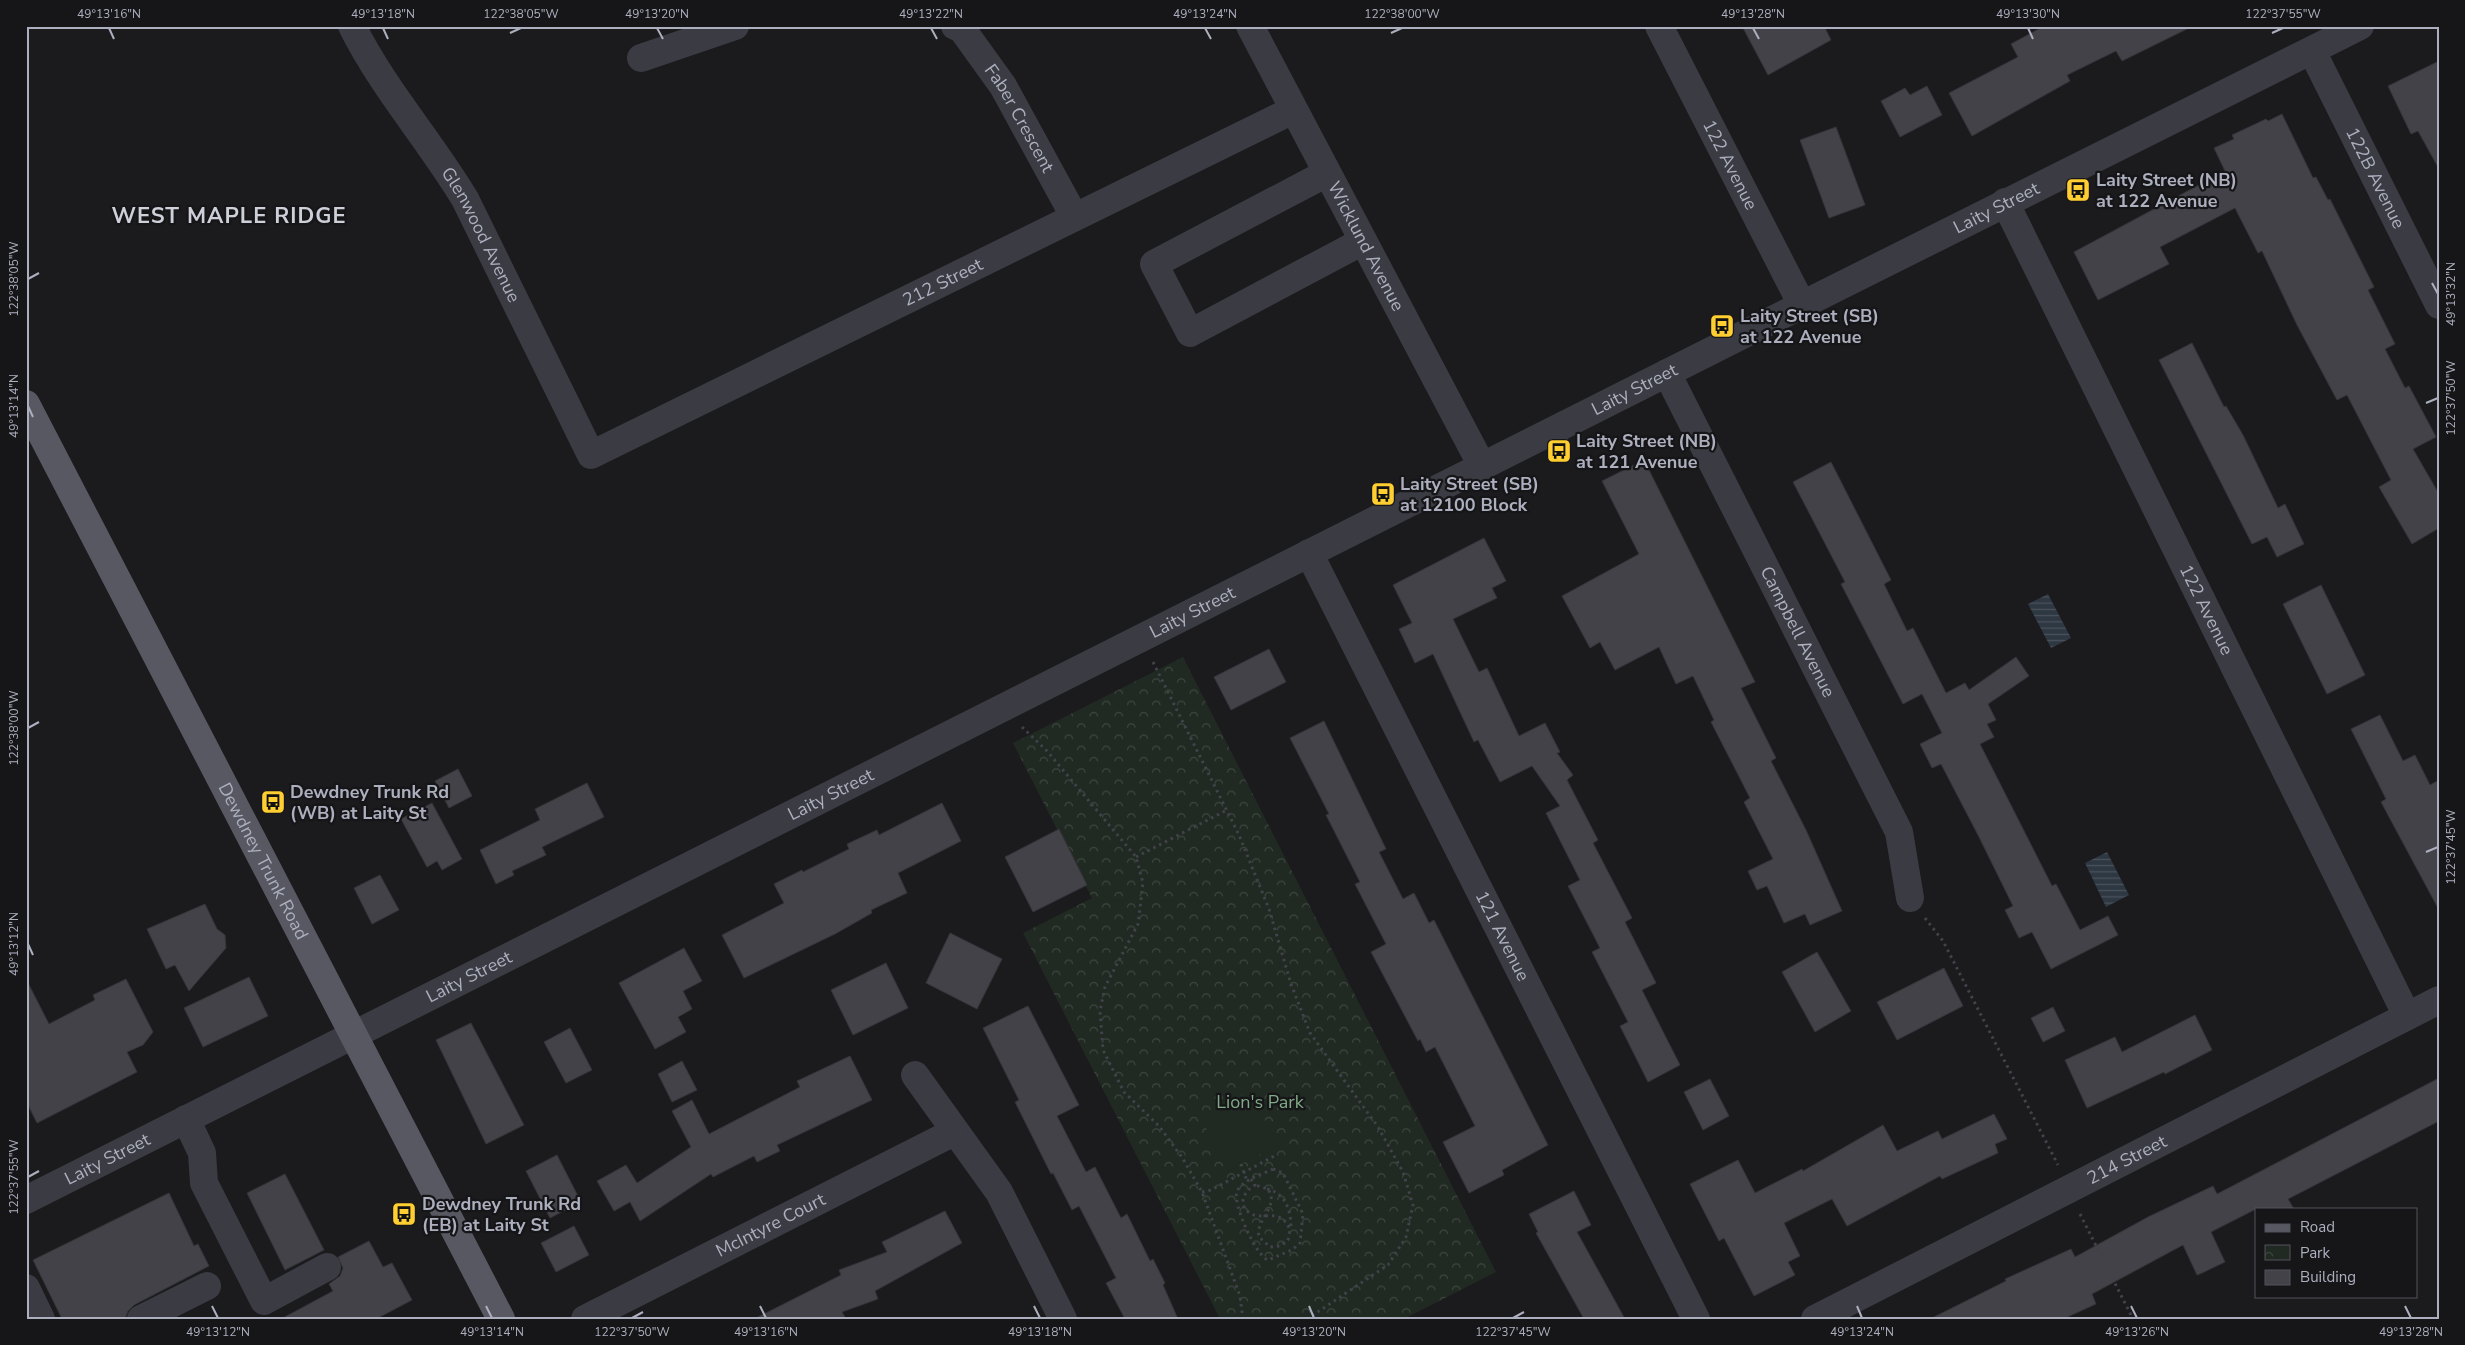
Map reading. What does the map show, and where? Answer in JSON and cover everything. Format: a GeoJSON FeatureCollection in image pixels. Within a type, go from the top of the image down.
{"type":"FeatureCollection","features":[{"type":"Feature","properties":{"kind":"main road","name":"Dewdney Trunk Road"},"geometry":{"type":"LineString","coordinates":[[26,404],[501,1319]]}},
{"type":"Feature","properties":{"kind":"street","name":"Glenwood Avenue"},"geometry":{"type":"LineString","coordinates":[[352,26],[387,87],[451,176],[465,199],[591,455]]}},
{"type":"Feature","properties":{"kind":"street"},"geometry":{"type":"LineString","coordinates":[[641,58],[735,26]]}},
{"type":"Feature","properties":{"kind":"street","name":"Faber Crescent"},"geometry":{"type":"LineString","coordinates":[[955,26],[962,29],[1003,86],[1074,216]]}},
{"type":"Feature","properties":{"kind":"street","name":"Wicklund Avenue"},"geometry":{"type":"LineString","coordinates":[[1250,26],[1482,466]]}},
{"type":"Feature","properties":{"kind":"street","name":"122 Avenue"},"geometry":{"type":"LineString","coordinates":[[1659,26],[1802,305]]}},
{"type":"Feature","properties":{"kind":"street","name":"Laity Street"},"geometry":{"type":"LineString","coordinates":[[26,1200],[1667,372],[2360,26]]}},
{"type":"Feature","properties":{"kind":"street","name":"122B Avenue"},"geometry":{"type":"LineString","coordinates":[[2312,51],[2439,305]]}},
{"type":"Feature","properties":{"kind":"street","name":"212 Street"},"geometry":{"type":"LineString","coordinates":[[591,455],[1293,110]]}},
{"type":"Feature","properties":{"kind":"street"},"geometry":{"type":"LineString","coordinates":[[1326,173],[1154,264],[1190,333],[1363,241]]}},
{"type":"Feature","properties":{"kind":"street","name":"122 Avenue"},"geometry":{"type":"LineString","coordinates":[[2005,202],[2408,1016]]}},
{"type":"Feature","properties":{"kind":"street","name":"Campbell Avenue"},"geometry":{"type":"LineString","coordinates":[[1667,372],[1899,832],[1910,898]]}},
{"type":"Feature","properties":{"kind":"street","name":"121 Avenue"},"geometry":{"type":"LineString","coordinates":[[1309,553],[1696,1319]]}},
{"type":"Feature","properties":{"kind":"street","name":"214 Street"},"geometry":{"type":"LineString","coordinates":[[1816,1319],[2439,1000]]}},
{"type":"Feature","properties":{"kind":"street"},"geometry":{"type":"LineString","coordinates":[[915,1075],[954,1132],[999,1192],[1063,1319]]}},
{"type":"Feature","properties":{"kind":"street"},"geometry":{"type":"LineString","coordinates":[[186,1120],[202,1153],[204,1182],[264,1301],[327,1267]]}},
{"type":"Feature","properties":{"kind":"street","name":"McIntyre Court"},"geometry":{"type":"LineString","coordinates":[[585,1319],[954,1132]]}},
{"type":"Feature","properties":{"kind":"street"},"geometry":{"type":"LineString","coordinates":[[141,1319],[207,1286]]}},
{"type":"Feature","properties":{"kind":"street"},"geometry":{"type":"LineString","coordinates":[[26,1288],[41,1319]]}},
{"type":"Feature","properties":{"kind":"path"},"geometry":{"type":"LineString","coordinates":[[1141,637],[1227,810],[1269,909],[1291,984],[1310,1033],[1378,1127],[1404,1172],[1413,1205],[1406,1237],[1388,1265],[1307,1319]]}},
{"type":"Feature","properties":{"kind":"path"},"geometry":{"type":"LineString","coordinates":[[1005,706],[1014,724],[1022,728],[1047,751],[1136,857],[1143,883],[1138,924],[1105,987],[1100,1011],[1103,1050],[1124,1092],[1159,1126],[1184,1159],[1202,1192],[1240,1296],[1243,1319]]}},
{"type":"Feature","properties":{"kind":"path"},"geometry":{"type":"LineString","coordinates":[[1136,857],[1227,810]]}},
{"type":"Feature","properties":{"kind":"path"},"geometry":{"type":"LineString","coordinates":[[1910,898],[1943,941],[2058,1166],[2066,1191],[2132,1319]]}},
{"type":"Feature","properties":{"kind":"path"},"geometry":{"type":"LineString","coordinates":[[1202,1192],[1211,1190],[1278,1154]]}},
{"type":"Feature","properties":{"kind":"path"},"geometry":{"type":"LineString","coordinates":[[1241,1164],[1243,1172],[1254,1185],[1267,1188],[1279,1194],[1288,1206],[1291,1220],[1289,1235],[1284,1243],[1270,1247],[1259,1237],[1258,1228]]}},
{"type":"Feature","properties":{"kind":"path"},"geometry":{"type":"LineString","coordinates":[[1273,1169],[1283,1173],[1303,1214],[1300,1243],[1292,1250],[1268,1260],[1260,1253],[1253,1240],[1238,1210],[1236,1198],[1240,1187],[1249,1180],[1273,1169]]}},
{"type":"Feature","properties":{"kind":"path"},"geometry":{"type":"LineString","coordinates":[[1254,1185],[1244,1194],[1243,1204],[1251,1215],[1282,1218],[1288,1225],[1289,1235]]}},
{"type":"Feature","properties":{"kind":"path"},"geometry":{"type":"LineString","coordinates":[[1253,1240],[1272,1202],[1267,1188]]}},
{"type":"Feature","properties":{"kind":"green space","name":"Lion's Park"},"geometry":{"type":"Polygon","coordinates":[[[1183,657],[1496,1272],[1404,1319],[1220,1319],[1023,933],[1092,898],[1013,743],[1183,657]]]}},
{"type":"Feature","properties":{"kind":"green space"},"geometry":{"type":"Polygon","coordinates":[[[1250,1091],[1278,1145],[1228,1171],[1200,1116],[1250,1091]]]}},
{"type":"Feature","properties":{"kind":"water"},"geometry":{"type":"Polygon","coordinates":[[[2048,594],[2071,638],[2051,648],[2028,604],[2048,594]]]}},
{"type":"Feature","properties":{"kind":"water"},"geometry":{"type":"Polygon","coordinates":[[[2107,852],[2129,895],[2106,907],[2085,863],[2107,852]]]}},
{"type":"Feature","properties":{"kind":"building"},"geometry":{"type":"Polygon","coordinates":[[[1742,26],[1824,26],[1831,40],[1768,75],[1742,26]]]}},
{"type":"Feature","properties":{"kind":"building"},"geometry":{"type":"Polygon","coordinates":[[[2044,26],[2193,26],[2122,61],[2116,51],[2067,75],[2070,81],[1972,136],[1949,93],[2018,57],[2011,44],[2044,26]]]}},
{"type":"Feature","properties":{"kind":"building"},"geometry":{"type":"Polygon","coordinates":[[[2439,61],[2439,169],[2418,131],[2411,134],[2388,86],[2439,61]]]}},
{"type":"Feature","properties":{"kind":"building"},"geometry":{"type":"Polygon","coordinates":[[[1927,86],[1942,115],[1900,137],[1881,101],[1905,88],[1910,95],[1927,86]]]}},
{"type":"Feature","properties":{"kind":"building"},"geometry":{"type":"Polygon","coordinates":[[[2282,114],[2313,178],[2316,177],[2328,200],[2330,199],[2374,287],[2368,290],[2395,344],[2385,349],[2405,388],[2409,386],[2436,437],[2413,449],[2439,494],[2439,528],[2412,544],[2379,487],[2391,480],[2347,395],[2337,400],[2297,325],[2262,251],[2258,253],[2235,208],[2160,247],[2169,264],[2098,300],[2074,252],[2225,171],[2214,148],[2234,139],[2232,135],[2266,119],[2268,121],[2282,114]]]}},
{"type":"Feature","properties":{"kind":"building"},"geometry":{"type":"Polygon","coordinates":[[[1836,127],[1865,205],[1829,218],[1800,140],[1836,127]]]}},
{"type":"Feature","properties":{"kind":"building"},"geometry":{"type":"Polygon","coordinates":[[[2192,343],[2224,407],[2226,406],[2243,435],[2278,508],[2285,504],[2304,544],[2277,557],[2267,537],[2252,544],[2159,360],[2192,343]]]}},
{"type":"Feature","properties":{"kind":"building"},"geometry":{"type":"Polygon","coordinates":[[[1644,460],[1755,682],[1741,688],[1776,758],[1771,761],[1806,830],[1842,911],[1810,925],[1805,914],[1784,923],[1767,886],[1757,890],[1748,871],[1773,859],[1744,802],[1750,798],[1711,722],[1714,720],[1693,676],[1676,684],[1659,647],[1615,670],[1600,642],[1590,648],[1562,596],[1639,554],[1602,481],[1644,460]]]}},
{"type":"Feature","properties":{"kind":"building"},"geometry":{"type":"Polygon","coordinates":[[[1831,462],[1891,580],[1884,584],[1907,631],[1913,628],[1946,693],[1965,683],[1969,690],[2016,657],[2029,676],[1988,704],[1996,720],[1987,724],[1994,737],[1980,744],[2052,886],[2056,884],[2080,930],[2108,916],[2118,935],[2051,969],[2032,932],[2019,938],[2005,910],[2013,906],[1979,837],[1941,764],[1932,768],[1920,744],[1942,733],[1922,694],[1903,704],[1841,584],[1845,582],[1793,482],[1831,462]]]}},
{"type":"Feature","properties":{"kind":"building"},"geometry":{"type":"Polygon","coordinates":[[[1484,538],[1506,581],[1492,588],[1497,598],[1453,619],[1479,672],[1487,668],[1519,736],[1545,723],[1560,752],[1557,753],[1573,775],[1567,780],[1598,840],[1593,843],[1632,918],[1625,922],[1656,983],[1642,990],[1680,1065],[1648,1082],[1620,1026],[1628,1022],[1592,952],[1600,948],[1568,886],[1580,880],[1546,813],[1560,806],[1532,766],[1500,782],[1478,740],[1474,742],[1433,654],[1415,663],[1399,629],[1412,623],[1393,585],[1484,538]]]}},
{"type":"Feature","properties":{"kind":"building"},"geometry":{"type":"Polygon","coordinates":[[[2321,585],[2365,675],[2327,694],[2283,604],[2321,585]]]}},
{"type":"Feature","properties":{"kind":"building"},"geometry":{"type":"Polygon","coordinates":[[[1269,649],[1286,682],[1231,710],[1214,677],[1269,649]]]}},
{"type":"Feature","properties":{"kind":"building"},"geometry":{"type":"Polygon","coordinates":[[[2380,715],[2403,761],[2415,755],[2430,785],[2439,780],[2439,910],[2381,802],[2386,799],[2351,729],[2380,715]]]}},
{"type":"Feature","properties":{"kind":"building"},"geometry":{"type":"Polygon","coordinates":[[[1324,721],[1386,849],[1379,852],[1403,899],[1414,893],[1429,923],[1434,920],[1548,1145],[1502,1170],[1504,1175],[1469,1193],[1443,1142],[1475,1126],[1435,1047],[1426,1052],[1420,1039],[1418,1041],[1371,952],[1386,944],[1355,884],[1360,882],[1326,815],[1329,814],[1290,738],[1324,721]]]}},
{"type":"Feature","properties":{"kind":"building"},"geometry":{"type":"Polygon","coordinates":[[[458,769],[472,796],[449,808],[435,781],[458,769]]]}},
{"type":"Feature","properties":{"kind":"building"},"geometry":{"type":"Polygon","coordinates":[[[587,783],[604,817],[542,847],[546,855],[512,871],[514,875],[496,884],[480,850],[540,820],[535,809],[587,783]]]}},
{"type":"Feature","properties":{"kind":"building"},"geometry":{"type":"Polygon","coordinates":[[[432,803],[462,859],[442,870],[437,861],[427,867],[401,819],[432,803]]]}},
{"type":"Feature","properties":{"kind":"building"},"geometry":{"type":"Polygon","coordinates":[[[942,803],[961,841],[898,873],[907,893],[871,910],[872,913],[835,934],[744,978],[722,935],[784,903],[774,884],[849,849],[847,844],[877,830],[879,835],[942,803]]]}},
{"type":"Feature","properties":{"kind":"building"},"geometry":{"type":"Polygon","coordinates":[[[1059,829],[1087,885],[1033,912],[1005,857],[1059,829]]]}},
{"type":"Feature","properties":{"kind":"building"},"geometry":{"type":"Polygon","coordinates":[[[380,875],[399,910],[372,924],[354,888],[380,875]]]}},
{"type":"Feature","properties":{"kind":"building"},"geometry":{"type":"Polygon","coordinates":[[[205,904],[217,929],[225,935],[226,948],[189,991],[175,965],[166,969],[147,929],[205,904]]]}},
{"type":"Feature","properties":{"kind":"building"},"geometry":{"type":"Polygon","coordinates":[[[950,933],[1002,959],[977,1009],[926,983],[950,933]]]}},
{"type":"Feature","properties":{"kind":"building"},"geometry":{"type":"Polygon","coordinates":[[[684,948],[702,981],[683,991],[692,1009],[678,1017],[686,1032],[655,1049],[619,983],[684,948]]]}},
{"type":"Feature","properties":{"kind":"building"},"geometry":{"type":"Polygon","coordinates":[[[1817,952],[1851,1011],[1815,1032],[1782,972],[1817,952]]]}},
{"type":"Feature","properties":{"kind":"building"},"geometry":{"type":"Polygon","coordinates":[[[886,963],[908,1008],[853,1035],[831,990],[886,963]]]}},
{"type":"Feature","properties":{"kind":"building"},"geometry":{"type":"Polygon","coordinates":[[[1944,968],[1963,1006],[1897,1040],[1877,1002],[1944,968]]]}},
{"type":"Feature","properties":{"kind":"building"},"geometry":{"type":"Polygon","coordinates":[[[249,977],[268,1016],[203,1047],[184,1008],[249,977]]]}},
{"type":"Feature","properties":{"kind":"building"},"geometry":{"type":"Polygon","coordinates":[[[26,979],[49,1024],[95,1000],[93,995],[126,979],[153,1032],[143,1045],[127,1052],[137,1072],[37,1123],[26,1101],[26,979]]]}},
{"type":"Feature","properties":{"kind":"building"},"geometry":{"type":"Polygon","coordinates":[[[1028,1006],[1079,1105],[1057,1116],[1086,1172],[1095,1167],[1121,1218],[1127,1214],[1150,1261],[1153,1259],[1165,1283],[1163,1285],[1178,1319],[1125,1319],[1106,1283],[1116,1278],[1079,1206],[1072,1210],[1053,1173],[1051,1174],[1015,1102],[1019,1100],[983,1028],[1028,1006]]]}},
{"type":"Feature","properties":{"kind":"building"},"geometry":{"type":"Polygon","coordinates":[[[2053,1007],[2065,1031],[2043,1042],[2031,1018],[2053,1007]]]}},
{"type":"Feature","properties":{"kind":"building"},"geometry":{"type":"Polygon","coordinates":[[[2195,1015],[2212,1050],[2165,1074],[2164,1072],[2087,1108],[2065,1060],[2115,1037],[2122,1052],[2195,1015]]]}},
{"type":"Feature","properties":{"kind":"building"},"geometry":{"type":"Polygon","coordinates":[[[471,1023],[524,1125],[486,1144],[436,1040],[471,1023]]]}},
{"type":"Feature","properties":{"kind":"building"},"geometry":{"type":"Polygon","coordinates":[[[570,1028],[592,1070],[566,1083],[544,1042],[570,1028]]]}},
{"type":"Feature","properties":{"kind":"building"},"geometry":{"type":"Polygon","coordinates":[[[850,1056],[872,1100],[777,1145],[780,1151],[757,1162],[754,1156],[713,1177],[711,1174],[640,1221],[630,1202],[614,1211],[597,1181],[626,1165],[637,1183],[691,1147],[672,1111],[692,1100],[709,1134],[800,1087],[797,1081],[850,1056]]]}},
{"type":"Feature","properties":{"kind":"building"},"geometry":{"type":"Polygon","coordinates":[[[682,1061],[697,1090],[672,1102],[658,1074],[682,1061]]]}},
{"type":"Feature","properties":{"kind":"building"},"geometry":{"type":"Polygon","coordinates":[[[2439,1078],[2439,1121],[2288,1199],[2293,1208],[2255,1208],[2211,1232],[2225,1262],[2202,1273],[2197,1275],[2183,1245],[2092,1294],[2096,1304],[2063,1319],[1930,1319],[2006,1281],[2005,1279],[2071,1249],[2075,1257],[2148,1217],[2213,1186],[2217,1194],[2439,1078]]]}},
{"type":"Feature","properties":{"kind":"building"},"geometry":{"type":"Polygon","coordinates":[[[1710,1079],[1729,1116],[1703,1130],[1684,1092],[1710,1079]]]}},
{"type":"Feature","properties":{"kind":"building"},"geometry":{"type":"Polygon","coordinates":[[[1994,1114],[2007,1139],[1995,1144],[1998,1153],[1942,1179],[1940,1176],[1847,1226],[1832,1199],[1784,1223],[1800,1256],[1788,1262],[1795,1275],[1754,1296],[1724,1238],[1719,1241],[1690,1184],[1738,1160],[1755,1193],[1802,1169],[1803,1171],[1883,1125],[1897,1151],[1938,1131],[1942,1139],[1994,1114]]]}},
{"type":"Feature","properties":{"kind":"building"},"geometry":{"type":"Polygon","coordinates":[[[557,1155],[581,1202],[550,1218],[526,1171],[557,1155]]]}},
{"type":"Feature","properties":{"kind":"building"},"geometry":{"type":"Polygon","coordinates":[[[285,1174],[324,1250],[285,1270],[247,1193],[285,1174]]]}},
{"type":"Feature","properties":{"kind":"building"},"geometry":{"type":"Polygon","coordinates":[[[1574,1191],[1591,1225],[1577,1232],[1625,1319],[1584,1319],[1536,1233],[1538,1232],[1529,1214],[1574,1191]]]}},
{"type":"Feature","properties":{"kind":"building"},"geometry":{"type":"Polygon","coordinates":[[[169,1193],[194,1246],[198,1244],[209,1266],[134,1305],[128,1311],[125,1319],[62,1319],[33,1260],[169,1193]]]}},
{"type":"Feature","properties":{"kind":"building"},"geometry":{"type":"Polygon","coordinates":[[[945,1211],[962,1243],[875,1291],[878,1299],[842,1312],[846,1319],[754,1319],[841,1275],[839,1270],[887,1252],[882,1242],[945,1211]]]}},
{"type":"Feature","properties":{"kind":"building"},"geometry":{"type":"Polygon","coordinates":[[[574,1226],[589,1255],[556,1272],[541,1243],[574,1226]]]}},
{"type":"Feature","properties":{"kind":"building"},"geometry":{"type":"Polygon","coordinates":[[[369,1241],[383,1267],[392,1263],[412,1300],[376,1319],[281,1319],[333,1291],[329,1284],[340,1276],[343,1268],[338,1257],[369,1241]]]}},
{"type":"Feature","properties":{"kind":"place","name":"Laity Street (NB) at 122 Avenue"},"geometry":{"type":"Point","coordinates":[2078,190]}},
{"type":"Feature","properties":{"kind":"place","name":"Laity Street (SB) at 122 Avenue"},"geometry":{"type":"Point","coordinates":[1722,326]}},
{"type":"Feature","properties":{"kind":"place","name":"Laity Street (NB) at 121 Avenue"},"geometry":{"type":"Point","coordinates":[1559,451]}},
{"type":"Feature","properties":{"kind":"place","name":"Laity Street (SB) at 12100 Block"},"geometry":{"type":"Point","coordinates":[1383,494]}},
{"type":"Feature","properties":{"kind":"place","name":"Dewdney Trunk Rd (WB) at Laity St"},"geometry":{"type":"Point","coordinates":[273,802]}},
{"type":"Feature","properties":{"kind":"place","name":"Dewdney Trunk Rd (EB) at Laity St"},"geometry":{"type":"Point","coordinates":[404,1214]}},
{"type":"Feature","properties":{"kind":"district","name":"WEST MAPLE RIDGE"},"geometry":{"type":"Point","coordinates":[229,215]}}]}
